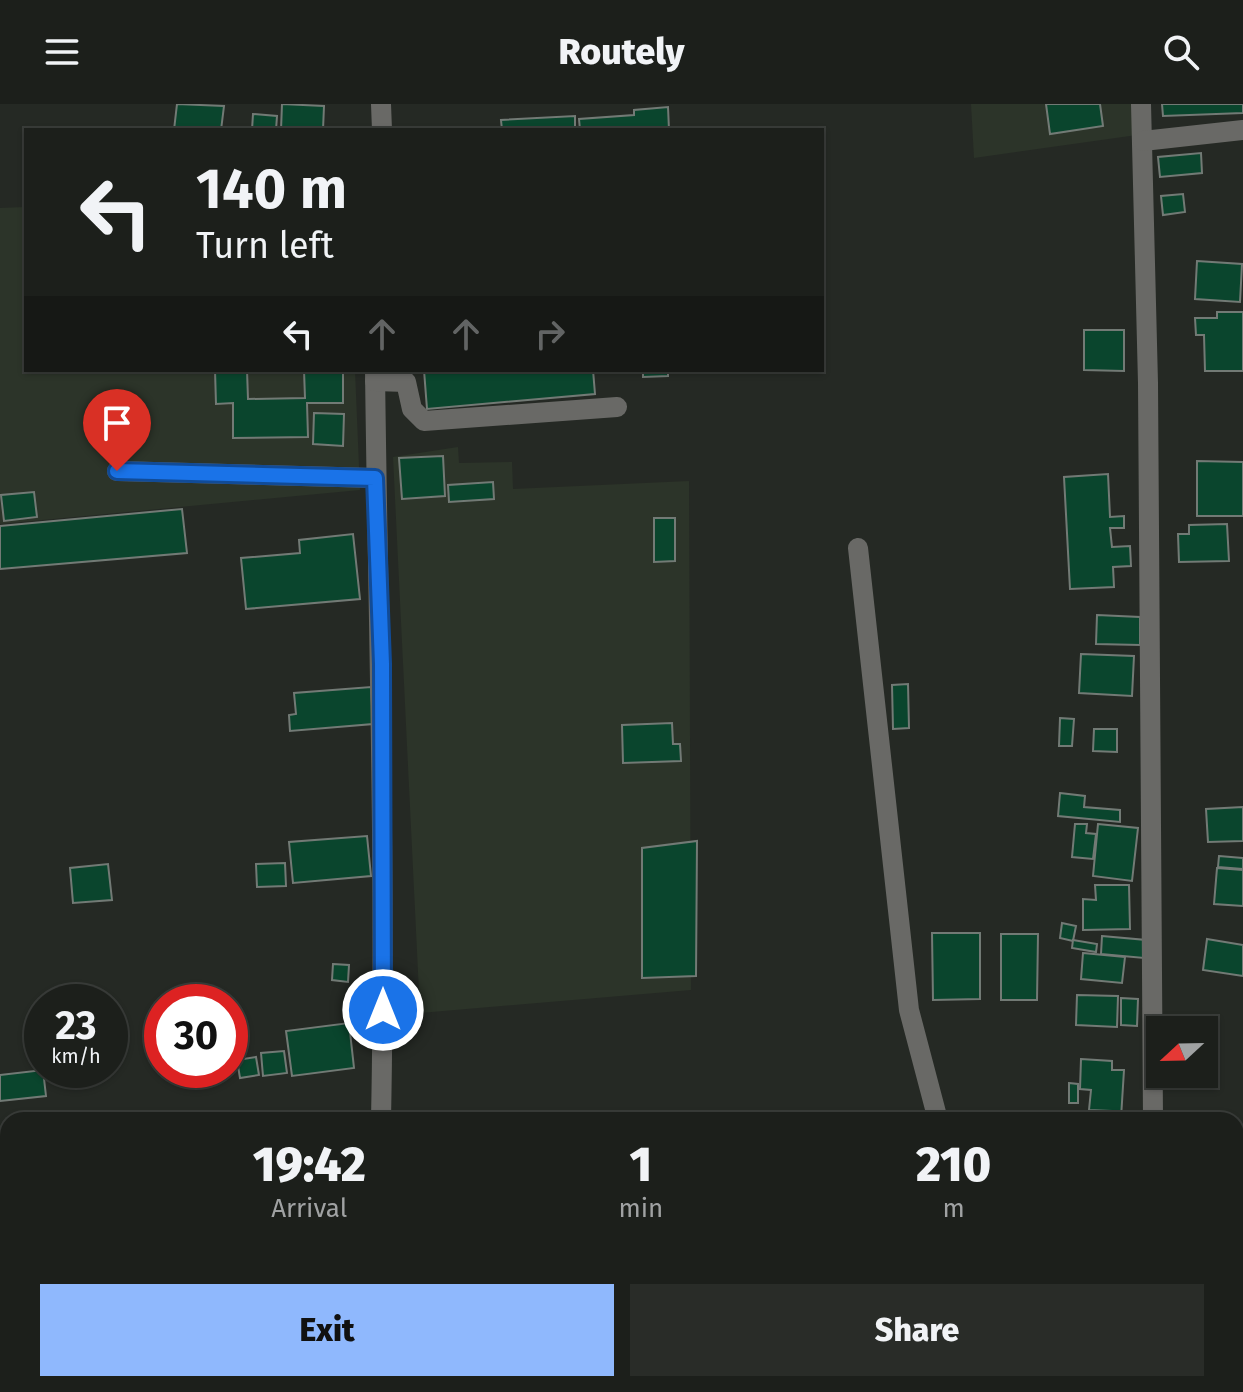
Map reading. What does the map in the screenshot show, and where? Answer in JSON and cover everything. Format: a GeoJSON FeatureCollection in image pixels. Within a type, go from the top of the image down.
{"type":"FeatureCollection","features":[{"type":"Feature","properties":{"kind":"street"},"geometry":{"type":"LineString","coordinates":[[381,104],[382,128]]}},
{"type":"Feature","properties":{"kind":"street"},"geometry":{"type":"LineString","coordinates":[[1141,104],[1149,414],[1153,1112]]}},
{"type":"Feature","properties":{"kind":"street"},"geometry":{"type":"LineString","coordinates":[[1143,141],[1243,130]]}},
{"type":"Feature","properties":{"kind":"street"},"geometry":{"type":"LineString","coordinates":[[381,1112],[382,664],[375,478],[375,376],[406,376],[412,409],[424,421],[617,407]]}},
{"type":"Feature","properties":{"kind":"street"},"geometry":{"type":"LineString","coordinates":[[117,471],[375,478]]}},
{"type":"Feature","properties":{"kind":"street"},"geometry":{"type":"LineString","coordinates":[[858,548],[909,1010],[936,1112]]}},
{"type":"Feature","properties":{"kind":"shaded area"},"geometry":{"type":"Polygon","coordinates":[[[971,104],[1136,104],[1137,135],[974,158],[971,104]]]}},
{"type":"Feature","properties":{"kind":"shaded area"},"geometry":{"type":"Polygon","coordinates":[[[24,207],[24,372],[355,372],[360,490],[0,524],[0,208],[24,207]]]}},
{"type":"Feature","properties":{"kind":"shaded area"},"geometry":{"type":"Polygon","coordinates":[[[458,447],[459,463],[512,462],[513,489],[689,481],[691,990],[420,1013],[393,457],[458,447]]]}},
{"type":"Feature","properties":{"kind":"building"},"geometry":{"type":"Polygon","coordinates":[[[177,104],[224,106],[221,128],[174,128],[177,104]]]}},
{"type":"Feature","properties":{"kind":"building"},"geometry":{"type":"Polygon","coordinates":[[[282,104],[324,106],[323,128],[281,128],[282,104]]]}},
{"type":"Feature","properties":{"kind":"building"},"geometry":{"type":"Polygon","coordinates":[[[1046,104],[1100,104],[1103,126],[1050,134],[1046,104]]]}},
{"type":"Feature","properties":{"kind":"building"},"geometry":{"type":"Polygon","coordinates":[[[1162,104],[1243,104],[1243,113],[1163,116],[1162,104]]]}},
{"type":"Feature","properties":{"kind":"building"},"geometry":{"type":"Polygon","coordinates":[[[668,107],[669,128],[580,128],[579,119],[634,115],[634,110],[668,107]]]}},
{"type":"Feature","properties":{"kind":"building"},"geometry":{"type":"Polygon","coordinates":[[[253,114],[277,116],[276,128],[252,128],[253,114]]]}},
{"type":"Feature","properties":{"kind":"building"},"geometry":{"type":"Polygon","coordinates":[[[575,116],[575,128],[502,128],[501,120],[575,116]]]}},
{"type":"Feature","properties":{"kind":"building"},"geometry":{"type":"Polygon","coordinates":[[[1201,153],[1202,173],[1160,177],[1158,157],[1201,153]]]}},
{"type":"Feature","properties":{"kind":"building"},"geometry":{"type":"Polygon","coordinates":[[[1183,194],[1185,212],[1163,215],[1161,196],[1183,194]]]}},
{"type":"Feature","properties":{"kind":"building"},"geometry":{"type":"Polygon","coordinates":[[[1197,261],[1242,264],[1240,302],[1195,299],[1197,261]]]}},
{"type":"Feature","properties":{"kind":"building"},"geometry":{"type":"Polygon","coordinates":[[[1217,312],[1243,312],[1243,371],[1205,371],[1204,335],[1196,335],[1195,318],[1217,318],[1217,312]]]}},
{"type":"Feature","properties":{"kind":"building"},"geometry":{"type":"Polygon","coordinates":[[[1084,330],[1124,330],[1124,371],[1084,370],[1084,330]]]}},
{"type":"Feature","properties":{"kind":"building"},"geometry":{"type":"Polygon","coordinates":[[[215,372],[247,372],[248,399],[305,398],[304,372],[343,372],[343,403],[307,403],[308,437],[233,438],[233,403],[216,404],[215,372]]]}},
{"type":"Feature","properties":{"kind":"building"},"geometry":{"type":"Polygon","coordinates":[[[424,372],[593,372],[595,394],[427,409],[424,372]]]}},
{"type":"Feature","properties":{"kind":"building"},"geometry":{"type":"Polygon","coordinates":[[[643,372],[668,372],[668,376],[643,377],[643,372]]]}},
{"type":"Feature","properties":{"kind":"building"},"geometry":{"type":"Polygon","coordinates":[[[314,413],[344,414],[343,446],[313,444],[314,413]]]}},
{"type":"Feature","properties":{"kind":"building"},"geometry":{"type":"Polygon","coordinates":[[[443,456],[445,496],[402,499],[399,458],[443,456]]]}},
{"type":"Feature","properties":{"kind":"building"},"geometry":{"type":"Polygon","coordinates":[[[1197,461],[1243,462],[1243,516],[1197,516],[1197,461]]]}},
{"type":"Feature","properties":{"kind":"building"},"geometry":{"type":"Polygon","coordinates":[[[1108,474],[1110,517],[1124,516],[1124,528],[1110,528],[1112,547],[1130,546],[1131,566],[1113,567],[1114,587],[1070,589],[1064,477],[1108,474]]]}},
{"type":"Feature","properties":{"kind":"building"},"geometry":{"type":"Polygon","coordinates":[[[493,482],[494,499],[449,502],[448,485],[493,482]]]}},
{"type":"Feature","properties":{"kind":"building"},"geometry":{"type":"Polygon","coordinates":[[[34,492],[37,517],[4,521],[1,495],[34,492]]]}},
{"type":"Feature","properties":{"kind":"building"},"geometry":{"type":"Polygon","coordinates":[[[182,509],[187,553],[0,569],[0,526],[182,509]]]}},
{"type":"Feature","properties":{"kind":"building"},"geometry":{"type":"Polygon","coordinates":[[[654,518],[675,518],[675,561],[654,562],[654,518]]]}},
{"type":"Feature","properties":{"kind":"building"},"geometry":{"type":"Polygon","coordinates":[[[1227,524],[1229,561],[1179,562],[1178,534],[1189,534],[1189,525],[1227,524]]]}},
{"type":"Feature","properties":{"kind":"building"},"geometry":{"type":"Polygon","coordinates":[[[353,534],[360,599],[246,609],[241,558],[300,553],[299,540],[353,534]]]}},
{"type":"Feature","properties":{"kind":"building"},"geometry":{"type":"Polygon","coordinates":[[[1097,615],[1140,617],[1140,645],[1096,644],[1097,615]]]}},
{"type":"Feature","properties":{"kind":"building"},"geometry":{"type":"Polygon","coordinates":[[[1081,654],[1134,656],[1132,696],[1079,693],[1081,654]]]}},
{"type":"Feature","properties":{"kind":"building"},"geometry":{"type":"Polygon","coordinates":[[[908,684],[909,728],[893,729],[892,685],[908,684]]]}},
{"type":"Feature","properties":{"kind":"building"},"geometry":{"type":"Polygon","coordinates":[[[371,687],[373,724],[290,731],[289,715],[296,714],[294,693],[371,687]]]}},
{"type":"Feature","properties":{"kind":"building"},"geometry":{"type":"Polygon","coordinates":[[[1060,718],[1074,719],[1072,746],[1059,746],[1060,718]]]}},
{"type":"Feature","properties":{"kind":"building"},"geometry":{"type":"Polygon","coordinates":[[[672,723],[673,744],[680,744],[681,761],[623,763],[622,725],[672,723]]]}},
{"type":"Feature","properties":{"kind":"building"},"geometry":{"type":"Polygon","coordinates":[[[1094,729],[1117,729],[1117,752],[1093,751],[1094,729]]]}},
{"type":"Feature","properties":{"kind":"building"},"geometry":{"type":"Polygon","coordinates":[[[1060,793],[1085,796],[1084,807],[1120,810],[1120,822],[1058,816],[1060,793]]]}},
{"type":"Feature","properties":{"kind":"building"},"geometry":{"type":"Polygon","coordinates":[[[1243,807],[1243,841],[1208,842],[1206,809],[1243,807]]]}},
{"type":"Feature","properties":{"kind":"building"},"geometry":{"type":"Polygon","coordinates":[[[1075,824],[1087,824],[1086,833],[1096,834],[1093,859],[1072,857],[1075,824]]]}},
{"type":"Feature","properties":{"kind":"building"},"geometry":{"type":"Polygon","coordinates":[[[1098,824],[1138,828],[1132,881],[1093,876],[1098,824]]]}},
{"type":"Feature","properties":{"kind":"building"},"geometry":{"type":"Polygon","coordinates":[[[367,836],[371,876],[293,883],[289,842],[367,836]]]}},
{"type":"Feature","properties":{"kind":"building"},"geometry":{"type":"Polygon","coordinates":[[[697,841],[696,976],[642,978],[642,848],[697,841]]]}},
{"type":"Feature","properties":{"kind":"building"},"geometry":{"type":"Polygon","coordinates":[[[1219,856],[1243,858],[1243,869],[1218,867],[1219,856]]]}},
{"type":"Feature","properties":{"kind":"building"},"geometry":{"type":"Polygon","coordinates":[[[285,863],[286,886],[257,887],[256,864],[285,863]]]}},
{"type":"Feature","properties":{"kind":"building"},"geometry":{"type":"Polygon","coordinates":[[[108,864],[112,900],[73,903],[70,868],[108,864]]]}},
{"type":"Feature","properties":{"kind":"building"},"geometry":{"type":"Polygon","coordinates":[[[1217,868],[1243,870],[1243,906],[1214,904],[1217,868]]]}},
{"type":"Feature","properties":{"kind":"building"},"geometry":{"type":"Polygon","coordinates":[[[1095,885],[1129,885],[1130,929],[1083,930],[1083,899],[1096,900],[1095,885]]]}},
{"type":"Feature","properties":{"kind":"building"},"geometry":{"type":"Polygon","coordinates":[[[1062,923],[1076,926],[1073,941],[1060,938],[1062,923]]]}},
{"type":"Feature","properties":{"kind":"building"},"geometry":{"type":"Polygon","coordinates":[[[932,933],[980,933],[980,999],[933,1000],[932,933]]]}},
{"type":"Feature","properties":{"kind":"building"},"geometry":{"type":"Polygon","coordinates":[[[1001,934],[1038,934],[1037,1000],[1001,1000],[1001,934]]]}},
{"type":"Feature","properties":{"kind":"building"},"geometry":{"type":"Polygon","coordinates":[[[1102,936],[1146,940],[1144,958],[1101,954],[1102,936]]]}},
{"type":"Feature","properties":{"kind":"building"},"geometry":{"type":"Polygon","coordinates":[[[1207,939],[1243,945],[1243,976],[1203,970],[1207,939]]]}},
{"type":"Feature","properties":{"kind":"building"},"geometry":{"type":"Polygon","coordinates":[[[1073,940],[1097,944],[1096,952],[1072,948],[1073,940]]]}},
{"type":"Feature","properties":{"kind":"building"},"geometry":{"type":"Polygon","coordinates":[[[1083,953],[1125,957],[1122,983],[1081,979],[1083,953]]]}},
{"type":"Feature","properties":{"kind":"building"},"geometry":{"type":"Polygon","coordinates":[[[333,964],[349,965],[348,982],[332,980],[333,964]]]}},
{"type":"Feature","properties":{"kind":"building"},"geometry":{"type":"Polygon","coordinates":[[[1077,995],[1118,996],[1117,1027],[1076,1025],[1077,995]]]}},
{"type":"Feature","properties":{"kind":"building"},"geometry":{"type":"Polygon","coordinates":[[[1121,998],[1138,999],[1137,1026],[1121,1025],[1121,998]]]}},
{"type":"Feature","properties":{"kind":"building"},"geometry":{"type":"Polygon","coordinates":[[[349,1023],[354,1068],[292,1076],[286,1031],[349,1023]]]}},
{"type":"Feature","properties":{"kind":"building"},"geometry":{"type":"Polygon","coordinates":[[[284,1051],[287,1073],[263,1076],[261,1053],[284,1051]]]}},
{"type":"Feature","properties":{"kind":"building"},"geometry":{"type":"Polygon","coordinates":[[[256,1057],[259,1075],[248,1077],[248,1058],[256,1057]]]}},
{"type":"Feature","properties":{"kind":"building"},"geometry":{"type":"Polygon","coordinates":[[[1081,1059],[1112,1061],[1112,1070],[1124,1070],[1121,1112],[1089,1110],[1091,1090],[1080,1089],[1081,1059]]]}},
{"type":"Feature","properties":{"kind":"building"},"geometry":{"type":"Polygon","coordinates":[[[24,1072],[24,1088],[45,1088],[46,1096],[0,1101],[0,1075],[24,1072]]]}},
{"type":"Feature","properties":{"kind":"building"},"geometry":{"type":"Polygon","coordinates":[[[1069,1083],[1078,1084],[1078,1103],[1069,1103],[1069,1083]]]}},
{"type":"Feature","properties":{"kind":"route"},"geometry":{"type":"LineString","coordinates":[[117,471],[375,478],[382,664],[383,1010]]}}]}
